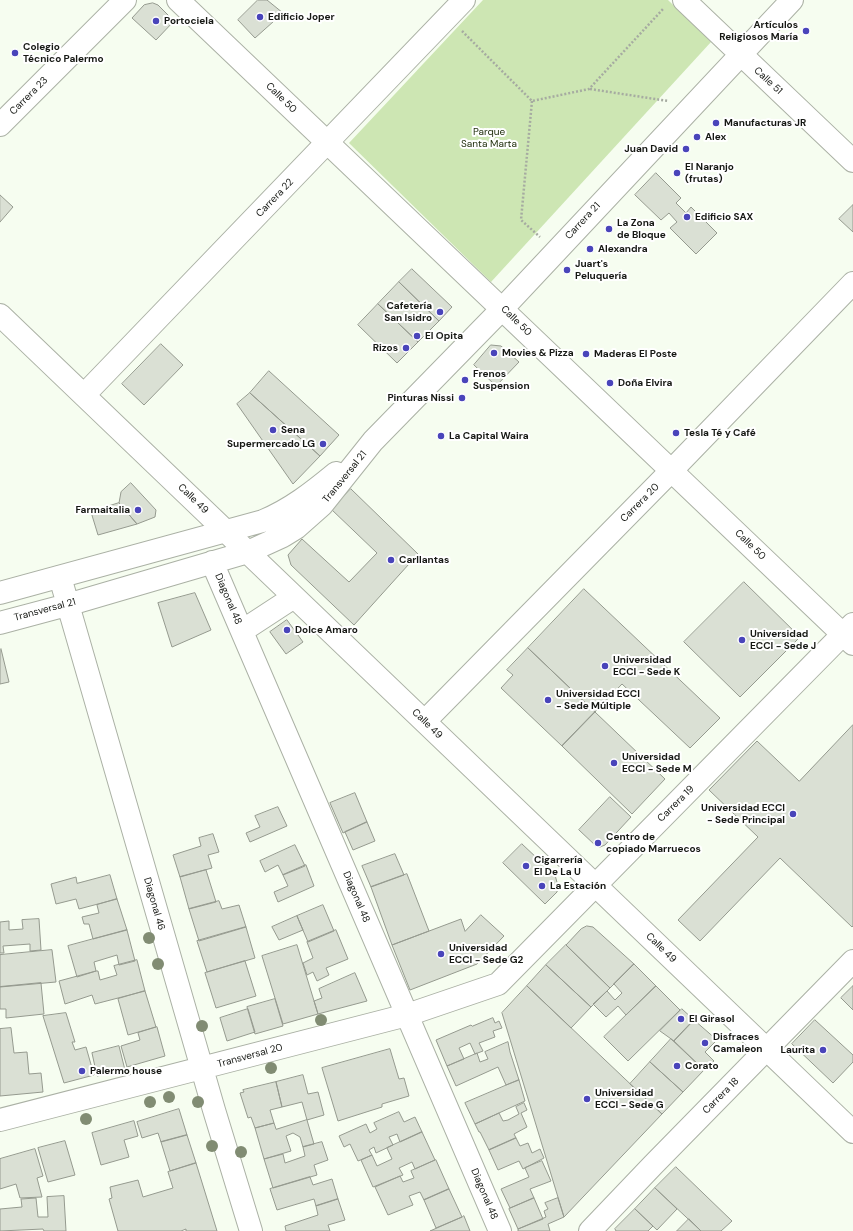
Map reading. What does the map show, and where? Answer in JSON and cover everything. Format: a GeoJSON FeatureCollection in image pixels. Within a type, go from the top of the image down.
{"type":"FeatureCollection","features":[{"type":"Feature","properties":{"kind":"street","name":"Carrera 23"},"geometry":{"type":"LineString","coordinates":[[0,125],[125,0]]}},
{"type":"Feature","properties":{"kind":"street","name":"Calle 50"},"geometry":{"type":"LineString","coordinates":[[178,0],[672,470],[850,634]]}},
{"type":"Feature","properties":{"kind":"street","name":"Carrera 22"},"geometry":{"type":"LineString","coordinates":[[84,395],[464,0]]}},
{"type":"Feature","properties":{"kind":"street","name":"Carrera 21"},"geometry":{"type":"LineString","coordinates":[[373,442],[502,308],[792,0]]}},
{"type":"Feature","properties":{"kind":"street","name":"Calle 51"},"geometry":{"type":"LineString","coordinates":[[675,3],[740,54],[853,161]]}},
{"type":"Feature","properties":{"kind":"street","name":"Carrera 20"},"geometry":{"type":"LineString","coordinates":[[424,721],[672,470],[853,283]]}},
{"type":"Feature","properties":{"kind":"street","name":"Calle 49"},"geometry":{"type":"LineString","coordinates":[[0,316],[853,1132]]}},
{"type":"Feature","properties":{"kind":"street","name":"Transversal 21"},"geometry":{"type":"LineString","coordinates":[[0,594],[226,531],[274,516],[311,493],[373,442]]}},
{"type":"Feature","properties":{"kind":"street","name":"Transversal 21"},"geometry":{"type":"LineString","coordinates":[[0,622],[67,605],[248,552],[283,536],[305,521],[322,505],[373,442]]}},
{"type":"Feature","properties":{"kind":"street","name":"Diagonal 48"},"geometry":{"type":"LineString","coordinates":[[212,562],[500,1231]]}},
{"type":"Feature","properties":{"kind":"street","name":"Diagonal 46"},"geometry":{"type":"LineString","coordinates":[[60,577],[202,1069],[251,1231]]}},
{"type":"Feature","properties":{"kind":"street"},"geometry":{"type":"LineString","coordinates":[[242,631],[294,597]]}},
{"type":"Feature","properties":{"kind":"street","name":"Carrera 19"},"geometry":{"type":"LineString","coordinates":[[498,984],[595,885],[850,634]]}},
{"type":"Feature","properties":{"kind":"street","name":"Carrera 18"},"geometry":{"type":"LineString","coordinates":[[590,1231],[853,962]]}},
{"type":"Feature","properties":{"kind":"street","name":"Transversal 20"},"geometry":{"type":"LineString","coordinates":[[0,1120],[407,1015],[498,984]]}},
{"type":"Feature","properties":{"kind":"path"},"geometry":{"type":"LineString","coordinates":[[589,89],[675,3]]}},
{"type":"Feature","properties":{"kind":"path"},"geometry":{"type":"LineString","coordinates":[[448,17],[532,101]]}},
{"type":"Feature","properties":{"kind":"path"},"geometry":{"type":"LineString","coordinates":[[532,101],[589,89],[670,101]]}},
{"type":"Feature","properties":{"kind":"path"},"geometry":{"type":"LineString","coordinates":[[532,101],[521,220],[540,237]]}},
{"type":"Feature","properties":{"kind":"green space","name":"Parque Santa Marta"},"geometry":{"type":"Polygon","coordinates":[[[483,0],[668,0],[711,42],[491,282],[349,143],[483,0]]]}},
{"type":"Feature","properties":{"kind":"building","name":"Edificio Joper"},"geometry":{"type":"Polygon","coordinates":[[[258,0],[267,0],[283,13],[255,38],[238,20],[258,0]]]}},
{"type":"Feature","properties":{"kind":"building"},"geometry":{"type":"Polygon","coordinates":[[[153,3],[158,5],[174,21],[156,40],[132,18],[144,5],[153,3]]]}},
{"type":"Feature","properties":{"kind":"building","name":"Edificio SAX"},"geometry":{"type":"Polygon","coordinates":[[[656,173],[681,198],[676,203],[686,213],[691,207],[717,233],[696,254],[670,228],[677,222],[669,213],[661,220],[635,195],[656,173]]]}},
{"type":"Feature","properties":{"kind":"building"},"geometry":{"type":"Polygon","coordinates":[[[0,195],[13,207],[0,222],[0,195]]]}},
{"type":"Feature","properties":{"kind":"building"},"geometry":{"type":"Polygon","coordinates":[[[853,205],[853,232],[839,219],[853,205]]]}},
{"type":"Feature","properties":{"kind":"building"},"geometry":{"type":"Polygon","coordinates":[[[412,269],[452,307],[439,321],[399,282],[412,269]]]}},
{"type":"Feature","properties":{"kind":"building"},"geometry":{"type":"Polygon","coordinates":[[[399,282],[439,321],[418,342],[378,304],[399,282]]]}},
{"type":"Feature","properties":{"kind":"building"},"geometry":{"type":"Polygon","coordinates":[[[378,304],[418,342],[397,363],[358,325],[378,304]]]}},
{"type":"Feature","properties":{"kind":"building"},"geometry":{"type":"Polygon","coordinates":[[[161,344],[183,365],[144,405],[122,384],[161,344]]]}},
{"type":"Feature","properties":{"kind":"building"},"geometry":{"type":"Polygon","coordinates":[[[491,345],[501,346],[519,362],[496,386],[474,365],[491,345]]]}},
{"type":"Feature","properties":{"kind":"building"},"geometry":{"type":"Polygon","coordinates":[[[269,371],[339,435],[320,456],[250,393],[269,371]]]}},
{"type":"Feature","properties":{"kind":"building","name":"Sena"},"geometry":{"type":"Polygon","coordinates":[[[250,393],[320,456],[293,484],[237,404],[250,393]]]}},
{"type":"Feature","properties":{"kind":"building"},"geometry":{"type":"Polygon","coordinates":[[[131,483],[156,510],[155,517],[137,524],[119,503],[121,492],[131,483]]]}},
{"type":"Feature","properties":{"kind":"building","name":"Carllantas"},"geometry":{"type":"Polygon","coordinates":[[[351,489],[418,554],[354,625],[291,565],[288,555],[302,539],[349,582],[377,553],[331,509],[351,489]]]}},
{"type":"Feature","properties":{"kind":"building"},"geometry":{"type":"Polygon","coordinates":[[[119,503],[137,524],[98,535],[91,512],[119,503]]]}},
{"type":"Feature","properties":{"kind":"building","name":"Universidad ECCI - Sede J"},"geometry":{"type":"Polygon","coordinates":[[[744,582],[800,637],[740,697],[684,642],[744,582]]]}},
{"type":"Feature","properties":{"kind":"building","name":"Universidad ECCI - Sede K"},"geometry":{"type":"Polygon","coordinates":[[[584,589],[720,718],[690,748],[622,684],[595,712],[528,648],[584,589]]]}},
{"type":"Feature","properties":{"kind":"building"},"geometry":{"type":"Polygon","coordinates":[[[195,593],[211,630],[172,647],[158,603],[195,593]]]}},
{"type":"Feature","properties":{"kind":"building"},"geometry":{"type":"Polygon","coordinates":[[[287,620],[303,642],[286,654],[270,632],[287,620]]]}},
{"type":"Feature","properties":{"kind":"building","name":"Universidad ECCI - Sede Múltiple"},"geometry":{"type":"Polygon","coordinates":[[[528,648],[595,712],[562,746],[501,688],[513,675],[507,670],[528,648]]]}},
{"type":"Feature","properties":{"kind":"building"},"geometry":{"type":"Polygon","coordinates":[[[1,649],[9,682],[0,684],[0,650],[1,649]]]}},
{"type":"Feature","properties":{"kind":"building","name":"Universidad ECCI - Sede M"},"geometry":{"type":"Polygon","coordinates":[[[595,712],[665,779],[632,814],[562,746],[595,712]]]}},
{"type":"Feature","properties":{"kind":"building","name":"Universidad ECCI - Sede Principal"},"geometry":{"type":"Polygon","coordinates":[[[853,725],[853,926],[852,927],[780,858],[700,941],[678,920],[758,837],[709,790],[757,741],[799,781],[853,725]]]}},
{"type":"Feature","properties":{"kind":"building"},"geometry":{"type":"Polygon","coordinates":[[[355,793],[367,822],[343,833],[330,803],[355,793]]]}},
{"type":"Feature","properties":{"kind":"building"},"geometry":{"type":"Polygon","coordinates":[[[610,797],[631,817],[605,845],[600,847],[596,846],[579,830],[610,797]]]}},
{"type":"Feature","properties":{"kind":"building"},"geometry":{"type":"Polygon","coordinates":[[[278,807],[287,826],[250,842],[246,833],[260,827],[255,816],[278,807]]]}},
{"type":"Feature","properties":{"kind":"building"},"geometry":{"type":"Polygon","coordinates":[[[367,822],[375,841],[353,850],[345,832],[367,822]]]}},
{"type":"Feature","properties":{"kind":"building"},"geometry":{"type":"Polygon","coordinates":[[[213,834],[219,852],[208,855],[212,868],[180,877],[173,855],[201,846],[199,838],[213,834]]]}},
{"type":"Feature","properties":{"kind":"building"},"geometry":{"type":"Polygon","coordinates":[[[522,844],[555,875],[558,886],[557,892],[545,904],[503,863],[522,844]]]}},
{"type":"Feature","properties":{"kind":"building"},"geometry":{"type":"Polygon","coordinates":[[[295,845],[305,866],[283,875],[278,865],[265,872],[260,861],[295,845]]]}},
{"type":"Feature","properties":{"kind":"building"},"geometry":{"type":"Polygon","coordinates":[[[395,854],[404,875],[371,887],[362,866],[395,854]]]}},
{"type":"Feature","properties":{"kind":"building"},"geometry":{"type":"Polygon","coordinates":[[[306,865],[314,886],[278,902],[274,892],[288,886],[283,875],[306,865]]]}},
{"type":"Feature","properties":{"kind":"building"},"geometry":{"type":"Polygon","coordinates":[[[206,870],[216,902],[189,909],[180,877],[206,870]]]}},
{"type":"Feature","properties":{"kind":"building"},"geometry":{"type":"Polygon","coordinates":[[[407,874],[429,931],[392,945],[371,887],[407,874]]]}},
{"type":"Feature","properties":{"kind":"building"},"geometry":{"type":"Polygon","coordinates":[[[110,875],[117,899],[79,909],[76,899],[56,904],[51,884],[76,877],[77,883],[110,875]]]}},
{"type":"Feature","properties":{"kind":"building"},"geometry":{"type":"Polygon","coordinates":[[[117,899],[127,930],[93,939],[89,924],[84,924],[82,917],[99,913],[97,905],[117,899]]]}},
{"type":"Feature","properties":{"kind":"building"},"geometry":{"type":"Polygon","coordinates":[[[219,901],[222,909],[239,905],[246,927],[199,941],[189,909],[219,901]]]}},
{"type":"Feature","properties":{"kind":"building"},"geometry":{"type":"Polygon","coordinates":[[[323,905],[334,931],[308,942],[297,916],[323,905]]]}},
{"type":"Feature","properties":{"kind":"building","name":"Universidad ECCI - Sede G2"},"geometry":{"type":"Polygon","coordinates":[[[481,915],[504,936],[477,964],[410,990],[392,945],[461,919],[465,931],[481,915]]]}},
{"type":"Feature","properties":{"kind":"building"},"geometry":{"type":"Polygon","coordinates":[[[297,916],[303,930],[279,940],[272,927],[297,916]]]}},
{"type":"Feature","properties":{"kind":"building"},"geometry":{"type":"Polygon","coordinates":[[[39,919],[41,950],[30,951],[30,944],[3,946],[4,953],[0,953],[0,922],[9,921],[9,930],[23,929],[22,920],[39,919]]]}},
{"type":"Feature","properties":{"kind":"building"},"geometry":{"type":"Polygon","coordinates":[[[587,926],[593,927],[634,964],[610,988],[566,945],[581,929],[587,926]]]}},
{"type":"Feature","properties":{"kind":"building"},"geometry":{"type":"Polygon","coordinates":[[[246,927],[255,958],[207,972],[197,941],[246,927]]]}},
{"type":"Feature","properties":{"kind":"building"},"geometry":{"type":"Polygon","coordinates":[[[127,930],[135,961],[119,965],[117,955],[94,962],[96,971],[77,977],[68,946],[127,930]]]}},
{"type":"Feature","properties":{"kind":"building"},"geometry":{"type":"Polygon","coordinates":[[[336,930],[348,959],[326,968],[329,975],[317,981],[313,972],[307,975],[303,963],[313,958],[307,942],[336,930]]]}},
{"type":"Feature","properties":{"kind":"building"},"geometry":{"type":"Polygon","coordinates":[[[297,945],[318,1014],[283,1024],[262,956],[297,945]]]}},
{"type":"Feature","properties":{"kind":"building"},"geometry":{"type":"Polygon","coordinates":[[[566,945],[610,988],[591,1007],[546,965],[566,945]]]}},
{"type":"Feature","properties":{"kind":"building"},"geometry":{"type":"Polygon","coordinates":[[[52,950],[56,982],[0,987],[0,955],[52,950]]]}},
{"type":"Feature","properties":{"kind":"building"},"geometry":{"type":"Polygon","coordinates":[[[137,960],[145,991],[95,1004],[92,995],[65,1004],[59,981],[96,971],[98,971],[100,980],[117,975],[114,966],[137,960]]]}},
{"type":"Feature","properties":{"kind":"building"},"geometry":{"type":"Polygon","coordinates":[[[245,961],[256,996],[216,1008],[205,973],[245,961]]]}},
{"type":"Feature","properties":{"kind":"building"},"geometry":{"type":"Polygon","coordinates":[[[634,964],[656,986],[626,1015],[618,1006],[606,1017],[593,1004],[607,991],[615,1000],[622,993],[614,984],[634,964]]]}},
{"type":"Feature","properties":{"kind":"building"},"geometry":{"type":"Polygon","coordinates":[[[546,965],[591,1007],[571,1028],[527,986],[546,965]]]}},
{"type":"Feature","properties":{"kind":"building"},"geometry":{"type":"Polygon","coordinates":[[[355,973],[367,1001],[318,1014],[314,1001],[322,998],[319,989],[355,973]]]}},
{"type":"Feature","properties":{"kind":"building"},"geometry":{"type":"Polygon","coordinates":[[[41,983],[44,1014],[6,1018],[6,1009],[0,1009],[0,987],[41,983]]]}},
{"type":"Feature","properties":{"kind":"building","name":"Universidad ECCI - Sede G"},"geometry":{"type":"Polygon","coordinates":[[[527,986],[662,1114],[564,1217],[502,1013],[527,986]]]}},
{"type":"Feature","properties":{"kind":"building"},"geometry":{"type":"Polygon","coordinates":[[[656,986],[680,1010],[628,1061],[604,1037],[656,986]]]}},
{"type":"Feature","properties":{"kind":"building"},"geometry":{"type":"Polygon","coordinates":[[[853,986],[853,1010],[841,998],[853,986]]]}},
{"type":"Feature","properties":{"kind":"building"},"geometry":{"type":"Polygon","coordinates":[[[145,991],[156,1027],[128,1035],[118,999],[145,991]]]}},
{"type":"Feature","properties":{"kind":"building"},"geometry":{"type":"Polygon","coordinates":[[[275,999],[283,1026],[255,1034],[247,1007],[275,999]]]}},
{"type":"Feature","properties":{"kind":"building"},"geometry":{"type":"Polygon","coordinates":[[[248,1009],[255,1032],[227,1041],[220,1018],[248,1009]]]}},
{"type":"Feature","properties":{"kind":"building"},"geometry":{"type":"Polygon","coordinates":[[[682,1009],[694,1020],[674,1041],[660,1031],[682,1009]]]}},
{"type":"Feature","properties":{"kind":"building"},"geometry":{"type":"Polygon","coordinates":[[[66,1013],[75,1042],[72,1042],[75,1050],[86,1047],[94,1075],[64,1083],[43,1016],[66,1013]]]}},
{"type":"Feature","properties":{"kind":"building"},"geometry":{"type":"Polygon","coordinates":[[[493,1018],[495,1023],[499,1021],[502,1028],[493,1031],[495,1037],[479,1043],[483,1051],[475,1054],[470,1043],[459,1048],[464,1059],[447,1066],[436,1040],[471,1025],[472,1026],[493,1018]]]}},
{"type":"Feature","properties":{"kind":"building"},"geometry":{"type":"Polygon","coordinates":[[[694,1020],[717,1040],[705,1052],[714,1061],[704,1070],[674,1041],[694,1020]]]}},
{"type":"Feature","properties":{"kind":"building","name":"Laurita"},"geometry":{"type":"Polygon","coordinates":[[[815,1020],[853,1055],[853,1062],[833,1083],[792,1044],[815,1020]]]}},
{"type":"Feature","properties":{"kind":"building"},"geometry":{"type":"Polygon","coordinates":[[[157,1027],[165,1056],[127,1067],[121,1046],[140,1040],[138,1033],[157,1027]]]}},
{"type":"Feature","properties":{"kind":"building"},"geometry":{"type":"Polygon","coordinates":[[[11,1028],[14,1053],[27,1052],[29,1074],[41,1073],[43,1092],[0,1096],[0,1029],[11,1028]]]}},
{"type":"Feature","properties":{"kind":"building","name":"Corato"},"geometry":{"type":"Polygon","coordinates":[[[671,1039],[704,1070],[683,1092],[650,1062],[671,1039]]]}},
{"type":"Feature","properties":{"kind":"building"},"geometry":{"type":"Polygon","coordinates":[[[508,1042],[519,1080],[506,1085],[498,1067],[456,1086],[447,1066],[477,1053],[480,1062],[488,1059],[485,1052],[508,1042]]]}},
{"type":"Feature","properties":{"kind":"building"},"geometry":{"type":"Polygon","coordinates":[[[119,1046],[125,1070],[97,1076],[92,1053],[119,1046]]]}},
{"type":"Feature","properties":{"kind":"building"},"geometry":{"type":"Polygon","coordinates":[[[390,1049],[399,1079],[404,1078],[409,1096],[382,1104],[382,1107],[338,1121],[322,1068],[390,1049]]]}},
{"type":"Feature","properties":{"kind":"building"},"geometry":{"type":"Polygon","coordinates":[[[650,1062],[683,1092],[662,1114],[630,1084],[650,1062]]]}},
{"type":"Feature","properties":{"kind":"building"},"geometry":{"type":"Polygon","coordinates":[[[303,1075],[308,1094],[318,1092],[324,1115],[307,1120],[302,1102],[282,1107],[276,1082],[303,1075]]]}},
{"type":"Feature","properties":{"kind":"building"},"geometry":{"type":"Polygon","coordinates":[[[519,1080],[525,1101],[475,1124],[465,1103],[519,1080]]]}},
{"type":"Feature","properties":{"kind":"building"},"geometry":{"type":"Polygon","coordinates":[[[276,1082],[282,1107],[270,1110],[274,1123],[255,1128],[251,1117],[248,1118],[240,1093],[244,1092],[243,1090],[276,1082]]]}},
{"type":"Feature","properties":{"kind":"building"},"geometry":{"type":"Polygon","coordinates":[[[524,1103],[527,1110],[521,1113],[527,1127],[514,1134],[516,1138],[489,1150],[475,1124],[499,1113],[503,1121],[508,1120],[519,1114],[516,1107],[524,1103]]]}},
{"type":"Feature","properties":{"kind":"building"},"geometry":{"type":"Polygon","coordinates":[[[179,1109],[187,1135],[161,1142],[158,1133],[142,1138],[137,1122],[179,1109]]]}},
{"type":"Feature","properties":{"kind":"building"},"geometry":{"type":"Polygon","coordinates":[[[399,1112],[404,1122],[415,1117],[422,1132],[400,1142],[397,1134],[389,1137],[393,1145],[376,1153],[374,1147],[369,1150],[372,1155],[358,1161],[350,1144],[344,1147],[339,1136],[366,1124],[370,1133],[377,1129],[374,1123],[399,1112]]]}},
{"type":"Feature","properties":{"kind":"building"},"geometry":{"type":"Polygon","coordinates":[[[307,1120],[314,1144],[303,1147],[300,1137],[293,1133],[286,1136],[291,1151],[264,1159],[255,1128],[274,1123],[276,1129],[307,1120]]]}},
{"type":"Feature","properties":{"kind":"building"},"geometry":{"type":"Polygon","coordinates":[[[134,1121],[138,1136],[124,1140],[129,1157],[101,1165],[92,1133],[134,1121]]]}},
{"type":"Feature","properties":{"kind":"building"},"geometry":{"type":"Polygon","coordinates":[[[422,1132],[435,1160],[415,1169],[412,1162],[399,1168],[403,1175],[373,1187],[361,1160],[372,1155],[377,1166],[392,1159],[387,1148],[422,1132]]]}},
{"type":"Feature","properties":{"kind":"building"},"geometry":{"type":"Polygon","coordinates":[[[187,1135],[196,1163],[170,1171],[161,1142],[187,1135]]]}},
{"type":"Feature","properties":{"kind":"building"},"geometry":{"type":"Polygon","coordinates":[[[516,1138],[520,1146],[528,1143],[532,1153],[540,1149],[544,1158],[523,1169],[519,1161],[498,1170],[489,1150],[516,1138]]]}},
{"type":"Feature","properties":{"kind":"building"},"geometry":{"type":"Polygon","coordinates":[[[65,1141],[75,1175],[48,1182],[38,1148],[65,1141]]]}},
{"type":"Feature","properties":{"kind":"building"},"geometry":{"type":"Polygon","coordinates":[[[322,1142],[328,1160],[314,1165],[317,1175],[273,1188],[264,1159],[283,1154],[285,1163],[305,1156],[303,1147],[322,1142]]]}},
{"type":"Feature","properties":{"kind":"building"},"geometry":{"type":"Polygon","coordinates":[[[35,1149],[43,1176],[37,1178],[42,1197],[20,1198],[16,1184],[0,1189],[0,1159],[35,1149]]]}},
{"type":"Feature","properties":{"kind":"building"},"geometry":{"type":"Polygon","coordinates":[[[436,1160],[449,1189],[424,1200],[420,1192],[409,1196],[413,1205],[388,1215],[375,1187],[400,1176],[403,1182],[414,1178],[411,1171],[436,1160]]]}},
{"type":"Feature","properties":{"kind":"building"},"geometry":{"type":"Polygon","coordinates":[[[542,1161],[551,1181],[530,1189],[534,1198],[510,1208],[501,1189],[529,1177],[525,1168],[542,1161]]]}},
{"type":"Feature","properties":{"kind":"building"},"geometry":{"type":"Polygon","coordinates":[[[196,1163],[217,1231],[186,1231],[186,1229],[181,1231],[118,1231],[109,1199],[112,1198],[110,1187],[138,1180],[143,1197],[173,1188],[168,1172],[196,1163]]]}},
{"type":"Feature","properties":{"kind":"building"},"geometry":{"type":"Polygon","coordinates":[[[676,1167],[732,1221],[721,1231],[701,1231],[655,1188],[676,1167]]]}},
{"type":"Feature","properties":{"kind":"building"},"geometry":{"type":"Polygon","coordinates":[[[310,1177],[313,1185],[332,1179],[338,1199],[316,1206],[314,1199],[277,1210],[270,1189],[310,1177]]]}},
{"type":"Feature","properties":{"kind":"building"},"geometry":{"type":"Polygon","coordinates":[[[655,1188],[677,1209],[657,1230],[635,1209],[655,1188]]]}},
{"type":"Feature","properties":{"kind":"building"},"geometry":{"type":"Polygon","coordinates":[[[449,1189],[462,1217],[436,1228],[424,1200],[449,1189]]]}},
{"type":"Feature","properties":{"kind":"building"},"geometry":{"type":"Polygon","coordinates":[[[64,1196],[66,1231],[44,1231],[43,1229],[0,1231],[0,1209],[22,1207],[21,1199],[36,1198],[38,1217],[48,1217],[47,1197],[64,1196]]]}},
{"type":"Feature","properties":{"kind":"building"},"geometry":{"type":"Polygon","coordinates":[[[534,1198],[543,1219],[518,1229],[509,1209],[534,1198]]]}},
{"type":"Feature","properties":{"kind":"building"},"geometry":{"type":"Polygon","coordinates":[[[558,1198],[564,1217],[548,1224],[550,1231],[518,1231],[518,1229],[546,1217],[544,1211],[548,1209],[545,1203],[558,1198]]]}},
{"type":"Feature","properties":{"kind":"building"},"geometry":{"type":"Polygon","coordinates":[[[338,1199],[345,1220],[328,1225],[330,1231],[286,1231],[285,1226],[318,1215],[316,1206],[338,1199]]]}},
{"type":"Feature","properties":{"kind":"building"},"geometry":{"type":"Polygon","coordinates":[[[635,1209],[653,1226],[648,1231],[616,1231],[615,1229],[635,1209]]]}},
{"type":"Feature","properties":{"kind":"building"},"geometry":{"type":"Polygon","coordinates":[[[464,1216],[470,1231],[430,1231],[462,1217],[464,1216]]]}},
{"type":"Feature","properties":{"kind":"building"},"geometry":{"type":"Polygon","coordinates":[[[689,1219],[701,1231],[677,1231],[689,1219]]]}},
{"type":"Feature","properties":{"kind":"place","name":"Edificio Joper"},"geometry":{"type":"Point","coordinates":[260,17]}},
{"type":"Feature","properties":{"kind":"place","name":"Portociela"},"geometry":{"type":"Point","coordinates":[156,21]}},
{"type":"Feature","properties":{"kind":"place","name":"Artículos Religiosos María"},"geometry":{"type":"Point","coordinates":[806,31]}},
{"type":"Feature","properties":{"kind":"place","name":"Colegio Técnico Palermo"},"geometry":{"type":"Point","coordinates":[15,53]}},
{"type":"Feature","properties":{"kind":"place","name":"Manufacturas JR"},"geometry":{"type":"Point","coordinates":[716,123]}},
{"type":"Feature","properties":{"kind":"place","name":"Alex"},"geometry":{"type":"Point","coordinates":[697,137]}},
{"type":"Feature","properties":{"kind":"place","name":"Juan David"},"geometry":{"type":"Point","coordinates":[686,149]}},
{"type":"Feature","properties":{"kind":"place","name":"El Naranjo (frutas)"},"geometry":{"type":"Point","coordinates":[677,173]}},
{"type":"Feature","properties":{"kind":"place","name":"Edificio SAX"},"geometry":{"type":"Point","coordinates":[687,217]}},
{"type":"Feature","properties":{"kind":"place","name":"La Zona de Bloque"},"geometry":{"type":"Point","coordinates":[609,229]}},
{"type":"Feature","properties":{"kind":"place","name":"Alexandra"},"geometry":{"type":"Point","coordinates":[590,249]}},
{"type":"Feature","properties":{"kind":"place","name":"Juart's Peluquería"},"geometry":{"type":"Point","coordinates":[567,270]}},
{"type":"Feature","properties":{"kind":"place","name":"Cafetería San Isidro"},"geometry":{"type":"Point","coordinates":[440,312]}},
{"type":"Feature","properties":{"kind":"place","name":"El Opita"},"geometry":{"type":"Point","coordinates":[417,336]}},
{"type":"Feature","properties":{"kind":"place","name":"Rizos"},"geometry":{"type":"Point","coordinates":[406,348]}},
{"type":"Feature","properties":{"kind":"place","name":"Movies & Pizza"},"geometry":{"type":"Point","coordinates":[494,353]}},
{"type":"Feature","properties":{"kind":"place","name":"Maderas El Poste"},"geometry":{"type":"Point","coordinates":[586,354]}},
{"type":"Feature","properties":{"kind":"place","name":"Frenos Suspension"},"geometry":{"type":"Point","coordinates":[465,380]}},
{"type":"Feature","properties":{"kind":"place","name":"Doña Elvira"},"geometry":{"type":"Point","coordinates":[610,383]}},
{"type":"Feature","properties":{"kind":"place","name":"Pinturas Nissi"},"geometry":{"type":"Point","coordinates":[462,398]}},
{"type":"Feature","properties":{"kind":"place","name":"Sena"},"geometry":{"type":"Point","coordinates":[273,430]}},
{"type":"Feature","properties":{"kind":"place","name":"Tesla Té y Café"},"geometry":{"type":"Point","coordinates":[676,433]}},
{"type":"Feature","properties":{"kind":"place","name":"La Capital Waira"},"geometry":{"type":"Point","coordinates":[441,436]}},
{"type":"Feature","properties":{"kind":"place","name":"Supermercado LG"},"geometry":{"type":"Point","coordinates":[323,444]}},
{"type":"Feature","properties":{"kind":"place","name":"Farmaitalia"},"geometry":{"type":"Point","coordinates":[138,510]}},
{"type":"Feature","properties":{"kind":"place","name":"Carllantas"},"geometry":{"type":"Point","coordinates":[391,560]}},
{"type":"Feature","properties":{"kind":"place","name":"Dolce Amaro"},"geometry":{"type":"Point","coordinates":[287,630]}},
{"type":"Feature","properties":{"kind":"place","name":"Universidad ECCI - Sede J"},"geometry":{"type":"Point","coordinates":[742,640]}},
{"type":"Feature","properties":{"kind":"place","name":"Universidad ECCI - Sede K"},"geometry":{"type":"Point","coordinates":[605,666]}},
{"type":"Feature","properties":{"kind":"place","name":"Universidad ECCI - Sede Múltiple"},"geometry":{"type":"Point","coordinates":[548,700]}},
{"type":"Feature","properties":{"kind":"place","name":"Universidad ECCI - Sede M"},"geometry":{"type":"Point","coordinates":[614,763]}},
{"type":"Feature","properties":{"kind":"place","name":"Universidad ECCI - Sede Principal"},"geometry":{"type":"Point","coordinates":[793,814]}},
{"type":"Feature","properties":{"kind":"place","name":"Centro de copiado Marruecos"},"geometry":{"type":"Point","coordinates":[598,843]}},
{"type":"Feature","properties":{"kind":"place","name":"Cigarrería El De La U"},"geometry":{"type":"Point","coordinates":[526,866]}},
{"type":"Feature","properties":{"kind":"place","name":"La Estación"},"geometry":{"type":"Point","coordinates":[542,886]}},
{"type":"Feature","properties":{"kind":"place","name":"Universidad ECCI - Sede G2"},"geometry":{"type":"Point","coordinates":[441,954]}},
{"type":"Feature","properties":{"kind":"place","name":"El Girasol"},"geometry":{"type":"Point","coordinates":[681,1019]}},
{"type":"Feature","properties":{"kind":"place","name":"Disfraces Camaleon"},"geometry":{"type":"Point","coordinates":[705,1043]}},
{"type":"Feature","properties":{"kind":"place","name":"Laurita"},"geometry":{"type":"Point","coordinates":[823,1050]}},
{"type":"Feature","properties":{"kind":"place","name":"Corato"},"geometry":{"type":"Point","coordinates":[677,1066]}},
{"type":"Feature","properties":{"kind":"place","name":"Palermo house"},"geometry":{"type":"Point","coordinates":[82,1071]}},
{"type":"Feature","properties":{"kind":"place","name":"Universidad ECCI - Sede G"},"geometry":{"type":"Point","coordinates":[587,1099]}}]}
